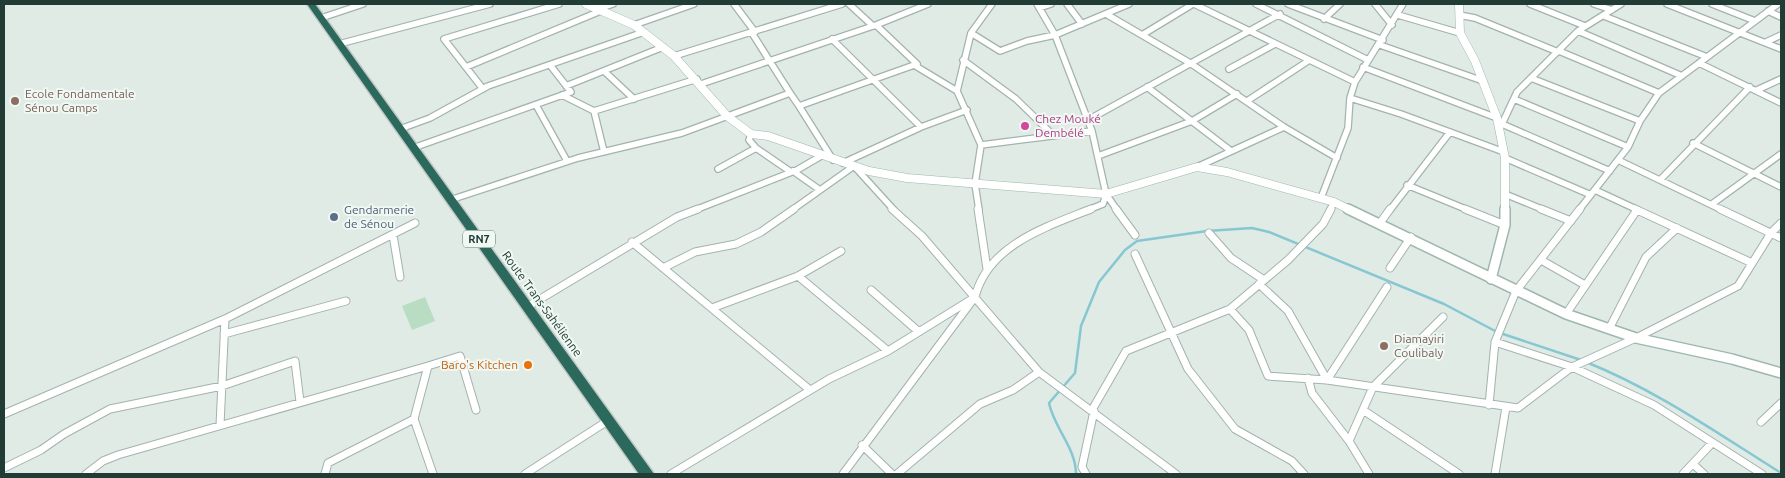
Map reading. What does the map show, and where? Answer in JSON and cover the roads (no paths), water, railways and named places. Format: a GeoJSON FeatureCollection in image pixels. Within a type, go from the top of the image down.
{"type":"FeatureCollection","features":[{"type":"Feature","properties":{"kind":"highway","name":"Route Trans-Sahélienne"},"geometry":{"type":"LineString","coordinates":[[311,4],[647,474]]}},
{"type":"Feature","properties":{"kind":"street"},"geometry":{"type":"LineString","coordinates":[[321,18],[363,4]]}},
{"type":"Feature","properties":{"kind":"street"},"geometry":{"type":"LineString","coordinates":[[339,44],[490,4]]}},
{"type":"Feature","properties":{"kind":"street"},"geometry":{"type":"LineString","coordinates":[[483,89],[444,39],[559,4]]}},
{"type":"Feature","properties":{"kind":"street"},"geometry":{"type":"LineString","coordinates":[[586,4],[601,7],[644,32],[674,56],[699,82],[727,116],[751,134],[768,136],[843,163],[906,178],[1106,194],[1197,167],[1284,128]]}},
{"type":"Feature","properties":{"kind":"street"},"geometry":{"type":"LineString","coordinates":[[466,68],[601,7],[612,4]]}},
{"type":"Feature","properties":{"kind":"street"},"geometry":{"type":"LineString","coordinates":[[634,25],[694,4]]}},
{"type":"Feature","properties":{"kind":"street"},"geometry":{"type":"LineString","coordinates":[[734,4],[833,160]]}},
{"type":"Feature","properties":{"kind":"street"},"geometry":{"type":"LineString","coordinates":[[674,56],[842,4]]}},
{"type":"Feature","properties":{"kind":"street"},"geometry":{"type":"LineString","coordinates":[[849,4],[917,64],[914,65]]}},
{"type":"Feature","properties":{"kind":"street"},"geometry":{"type":"LineString","coordinates":[[562,95],[594,111],[699,82],[768,60],[874,26],[928,4]]}},
{"type":"Feature","properties":{"kind":"street"},"geometry":{"type":"LineString","coordinates":[[957,91],[971,33],[992,4]]}},
{"type":"Feature","properties":{"kind":"street"},"geometry":{"type":"LineString","coordinates":[[1052,4],[1038,6],[1054,35],[1092,131],[1106,194],[1135,235]]}},
{"type":"Feature","properties":{"kind":"street"},"geometry":{"type":"LineString","coordinates":[[1067,4],[1082,24]]}},
{"type":"Feature","properties":{"kind":"street"},"geometry":{"type":"LineString","coordinates":[[971,33],[998,51],[1027,41],[1054,35],[1129,4]]}},
{"type":"Feature","properties":{"kind":"street"},"geometry":{"type":"LineString","coordinates":[[1142,35],[1194,4],[1250,30],[1308,61],[1355,82]]}},
{"type":"Feature","properties":{"kind":"street"},"geometry":{"type":"LineString","coordinates":[[1256,4],[1280,14],[1368,60]]}},
{"type":"Feature","properties":{"kind":"street"},"geometry":{"type":"LineString","coordinates":[[1288,4],[1381,43],[1483,81]]}},
{"type":"Feature","properties":{"kind":"street"},"geometry":{"type":"LineString","coordinates":[[1324,19],[1340,4]]}},
{"type":"Feature","properties":{"kind":"street"},"geometry":{"type":"LineString","coordinates":[[1376,4],[1392,25]]}},
{"type":"Feature","properties":{"kind":"street"},"geometry":{"type":"LineString","coordinates":[[1321,198],[1348,128],[1350,98],[1355,82],[1363,67],[1381,43],[1403,4]]}},
{"type":"Feature","properties":{"kind":"street"},"geometry":{"type":"LineString","coordinates":[[1459,4],[1460,33],[1483,81],[1499,122],[1504,155],[1505,225],[1491,279]]}},
{"type":"Feature","properties":{"kind":"street"},"geometry":{"type":"LineString","coordinates":[[1530,4],[1585,26]]}},
{"type":"Feature","properties":{"kind":"street"},"geometry":{"type":"LineString","coordinates":[[1594,4],[1612,10]]}},
{"type":"Feature","properties":{"kind":"street"},"geometry":{"type":"LineString","coordinates":[[1499,122],[1514,98],[1531,78],[1578,31],[1621,4]]}},
{"type":"Feature","properties":{"kind":"street"},"geometry":{"type":"LineString","coordinates":[[1667,4],[1781,49]]}},
{"type":"Feature","properties":{"kind":"street"},"geometry":{"type":"LineString","coordinates":[[1712,4],[1755,21]]}},
{"type":"Feature","properties":{"kind":"street"},"geometry":{"type":"LineString","coordinates":[[1765,4],[1773,7],[1781,16]]}},
{"type":"Feature","properties":{"kind":"street"},"geometry":{"type":"LineString","coordinates":[[1489,405],[1495,342],[1516,292],[1618,160],[1659,93],[1773,7]]}},
{"type":"Feature","properties":{"kind":"street"},"geometry":{"type":"LineString","coordinates":[[1106,14],[1190,63],[1284,128],[1337,158]]}},
{"type":"Feature","properties":{"kind":"street"},"geometry":{"type":"LineString","coordinates":[[1088,120],[1280,14]]}},
{"type":"Feature","properties":{"kind":"street"},"geometry":{"type":"LineString","coordinates":[[1398,15],[1460,33]]}},
{"type":"Feature","properties":{"kind":"street"},"geometry":{"type":"LineString","coordinates":[[1459,15],[1475,18],[1659,93]]}},
{"type":"Feature","properties":{"kind":"street"},"geometry":{"type":"LineString","coordinates":[[1604,16],[1707,57]]}},
{"type":"Feature","properties":{"kind":"street"},"geometry":{"type":"LineString","coordinates":[[1578,31],[1682,76]]}},
{"type":"Feature","properties":{"kind":"street"},"geometry":{"type":"LineString","coordinates":[[400,130],[430,118],[483,89],[644,32]]}},
{"type":"Feature","properties":{"kind":"street"},"geometry":{"type":"LineString","coordinates":[[1766,42],[1781,35]]}},
{"type":"Feature","properties":{"kind":"street"},"geometry":{"type":"LineString","coordinates":[[832,39],[921,127]]}},
{"type":"Feature","properties":{"kind":"street"},"geometry":{"type":"LineString","coordinates":[[1229,69],[1275,44]]}},
{"type":"Feature","properties":{"kind":"street"},"geometry":{"type":"LineString","coordinates":[[566,86],[663,47]]}},
{"type":"Feature","properties":{"kind":"street"},"geometry":{"type":"LineString","coordinates":[[963,60],[1016,99],[1054,136]]}},
{"type":"Feature","properties":{"kind":"street"},"geometry":{"type":"LineString","coordinates":[[1247,101],[1308,61]]}},
{"type":"Feature","properties":{"kind":"street"},"geometry":{"type":"LineString","coordinates":[[1699,63],[1781,103]]}},
{"type":"Feature","properties":{"kind":"street"},"geometry":{"type":"LineString","coordinates":[[413,148],[571,92],[550,65]]}},
{"type":"Feature","properties":{"kind":"street"},"geometry":{"type":"LineString","coordinates":[[799,106],[914,65]]}},
{"type":"Feature","properties":{"kind":"street"},"geometry":{"type":"LineString","coordinates":[[914,65],[957,91],[981,145],[975,184],[987,269]]}},
{"type":"Feature","properties":{"kind":"street"},"geometry":{"type":"LineString","coordinates":[[1363,67],[1499,122],[1610,171]]}},
{"type":"Feature","properties":{"kind":"street"},"geometry":{"type":"LineString","coordinates":[[604,71],[634,99]]}},
{"type":"Feature","properties":{"kind":"street"},"geometry":{"type":"LineString","coordinates":[[1531,78],[1640,122]]}},
{"type":"Feature","properties":{"kind":"street"},"geometry":{"type":"LineString","coordinates":[[1757,90],[1781,79]]}},
{"type":"Feature","properties":{"kind":"street"},"geometry":{"type":"LineString","coordinates":[[1147,87],[1231,151]]}},
{"type":"Feature","properties":{"kind":"street"},"geometry":{"type":"LineString","coordinates":[[1661,179],[1693,143],[1750,87]]}},
{"type":"Feature","properties":{"kind":"street"},"geometry":{"type":"LineString","coordinates":[[450,200],[568,162],[652,142],[790,93]]}},
{"type":"Feature","properties":{"kind":"street"},"geometry":{"type":"LineString","coordinates":[[1098,156],[1192,121],[1237,94]]}},
{"type":"Feature","properties":{"kind":"street"},"geometry":{"type":"LineString","coordinates":[[1350,98],[1450,132],[1637,210],[1752,263]]}},
{"type":"Feature","properties":{"kind":"street"},"geometry":{"type":"LineString","coordinates":[[1514,98],[1628,146]]}},
{"type":"Feature","properties":{"kind":"street"},"geometry":{"type":"LineString","coordinates":[[536,105],[568,162]]}},
{"type":"Feature","properties":{"kind":"street"},"geometry":{"type":"LineString","coordinates":[[843,163],[921,127],[966,110]]}},
{"type":"Feature","properties":{"kind":"street"},"geometry":{"type":"LineString","coordinates":[[594,111],[604,152]]}},
{"type":"Feature","properties":{"kind":"street"},"geometry":{"type":"LineString","coordinates":[[981,145],[1092,131]]}},
{"type":"Feature","properties":{"kind":"street"},"geometry":{"type":"LineString","coordinates":[[1380,223],[1450,132]]}},
{"type":"Feature","properties":{"kind":"street"},"geometry":{"type":"LineString","coordinates":[[751,134],[749,140],[756,148],[820,190]]}},
{"type":"Feature","properties":{"kind":"street"},"geometry":{"type":"LineString","coordinates":[[1693,143],[1781,187]]}},
{"type":"Feature","properties":{"kind":"street"},"geometry":{"type":"LineString","coordinates":[[718,169],[756,148]]}},
{"type":"Feature","properties":{"kind":"street"},"geometry":{"type":"LineString","coordinates":[[1712,204],[1781,154]]}},
{"type":"Feature","properties":{"kind":"street"},"geometry":{"type":"LineString","coordinates":[[527,307],[632,242],[677,217],[792,172],[821,156]]}},
{"type":"Feature","properties":{"kind":"street"},"geometry":{"type":"LineString","coordinates":[[1618,160],[1781,238]]}},
{"type":"Feature","properties":{"kind":"street"},"geometry":{"type":"LineString","coordinates":[[663,268],[695,252],[736,244],[762,232],[854,166]]}},
{"type":"Feature","properties":{"kind":"street"},"geometry":{"type":"LineString","coordinates":[[854,166],[885,202],[922,236],[1039,372],[1176,474]]}},
{"type":"Feature","properties":{"kind":"street"},"geometry":{"type":"LineString","coordinates":[[1197,167],[1226,172],[1334,202],[1411,237],[1516,292],[1566,314],[1636,338],[1732,359],[1781,374]]}},
{"type":"Feature","properties":{"kind":"street"},"geometry":{"type":"LineString","coordinates":[[1407,186],[1505,225]]}},
{"type":"Feature","properties":{"kind":"street"},"geometry":{"type":"LineString","coordinates":[[842,474],[975,297],[975,288],[987,269],[1011,247],[1040,231],[1103,204],[1106,194]]}},
{"type":"Feature","properties":{"kind":"street"},"geometry":{"type":"LineString","coordinates":[[1505,194],[1571,221]]}},
{"type":"Feature","properties":{"kind":"street"},"geometry":{"type":"LineString","coordinates":[[1086,474],[1082,467],[1093,411],[1126,352],[1230,308],[1288,260],[1323,224],[1334,202]]}},
{"type":"Feature","properties":{"kind":"street"},"geometry":{"type":"LineString","coordinates":[[1566,314],[1637,210]]}},
{"type":"Feature","properties":{"kind":"street"},"geometry":{"type":"LineString","coordinates":[[4,414],[225,319],[416,223]]}},
{"type":"Feature","properties":{"kind":"street"},"geometry":{"type":"LineString","coordinates":[[1230,308],[1249,330],[1268,376],[1328,380],[1518,408],[1572,367],[1636,338],[1738,286],[1771,233],[1781,223]]}},
{"type":"Feature","properties":{"kind":"street"},"geometry":{"type":"LineString","coordinates":[[1609,329],[1646,257],[1677,228]]}},
{"type":"Feature","properties":{"kind":"street"},"geometry":{"type":"LineString","coordinates":[[1209,233],[1231,258],[1262,282],[1288,311],[1328,380]]}},
{"type":"Feature","properties":{"kind":"street"},"geometry":{"type":"LineString","coordinates":[[393,235],[400,277]]}},
{"type":"Feature","properties":{"kind":"street"},"geometry":{"type":"LineString","coordinates":[[1390,268],[1411,237]]}},
{"type":"Feature","properties":{"kind":"street"},"geometry":{"type":"LineString","coordinates":[[632,242],[810,390]]}},
{"type":"Feature","properties":{"kind":"street"},"geometry":{"type":"LineString","coordinates":[[712,308],[798,276],[841,251]]}},
{"type":"Feature","properties":{"kind":"street"},"geometry":{"type":"LineString","coordinates":[[1135,254],[1188,369],[1235,429],[1292,460],[1304,474]]}},
{"type":"Feature","properties":{"kind":"street"},"geometry":{"type":"LineString","coordinates":[[1541,260],[1586,285]]}},
{"type":"Feature","properties":{"kind":"street"},"geometry":{"type":"LineString","coordinates":[[798,276],[888,351]]}},
{"type":"Feature","properties":{"kind":"street"},"geometry":{"type":"LineString","coordinates":[[1328,380],[1387,287]]}},
{"type":"Feature","properties":{"kind":"street"},"geometry":{"type":"LineString","coordinates":[[871,290],[919,332]]}},
{"type":"Feature","properties":{"kind":"street"},"geometry":{"type":"LineString","coordinates":[[671,474],[829,378],[888,351],[975,297]]}},
{"type":"Feature","properties":{"kind":"street"},"geometry":{"type":"LineString","coordinates":[[224,334],[346,301]]}},
{"type":"Feature","properties":{"kind":"street"},"geometry":{"type":"LineString","coordinates":[[1349,441],[1373,387],[1443,316]]}},
{"type":"Feature","properties":{"kind":"street"},"geometry":{"type":"LineString","coordinates":[[220,425],[225,319]]}},
{"type":"Feature","properties":{"kind":"street"},"geometry":{"type":"LineString","coordinates":[[1495,342],[1572,367],[1654,405],[1762,474]]}},
{"type":"Feature","properties":{"kind":"street"},"geometry":{"type":"LineString","coordinates":[[86,474],[103,461],[118,454],[460,356],[476,410]]}},
{"type":"Feature","properties":{"kind":"street"},"geometry":{"type":"LineString","coordinates":[[4,468],[41,450],[64,434],[110,409],[222,386],[295,361],[300,402]]}},
{"type":"Feature","properties":{"kind":"street"},"geometry":{"type":"LineString","coordinates":[[428,366],[414,419],[433,474]]}},
{"type":"Feature","properties":{"kind":"street"},"geometry":{"type":"LineString","coordinates":[[897,474],[980,404],[1013,390],[1039,372]]}},
{"type":"Feature","properties":{"kind":"street"},"geometry":{"type":"LineString","coordinates":[[1308,378],[1312,393],[1349,441],[1369,474]]}},
{"type":"Feature","properties":{"kind":"street"},"geometry":{"type":"LineString","coordinates":[[1761,422],[1781,403]]}},
{"type":"Feature","properties":{"kind":"street"},"geometry":{"type":"LineString","coordinates":[[1495,474],[1506,406]]}},
{"type":"Feature","properties":{"kind":"street"},"geometry":{"type":"LineString","coordinates":[[1363,410],[1459,474]]}},
{"type":"Feature","properties":{"kind":"street"},"geometry":{"type":"LineString","coordinates":[[325,474],[328,463],[414,419]]}},
{"type":"Feature","properties":{"kind":"street"},"geometry":{"type":"LineString","coordinates":[[525,474],[538,471],[608,420]]}},
{"type":"Feature","properties":{"kind":"street"},"geometry":{"type":"LineString","coordinates":[[1684,474],[1712,443]]}},
{"type":"Feature","properties":{"kind":"street"},"geometry":{"type":"LineString","coordinates":[[862,446],[892,474]]}},
{"type":"Feature","properties":{"kind":"street"},"geometry":{"type":"LineString","coordinates":[[1693,464],[1704,474]]}},
{"type":"Feature","properties":{"kind":"waterway"},"geometry":{"type":"LineString","coordinates":[[1076,474],[1069,447],[1055,421],[1049,403],[1075,373],[1081,326],[1099,282],[1125,250],[1137,241],[1207,231],[1252,228],[1269,232],[1444,304],[1497,332],[1581,360]]}},
{"type":"Feature","properties":{"kind":"waterway"},"geometry":{"type":"LineString","coordinates":[[1586,362],[1662,399],[1781,473]]}},
{"type":"Feature","properties":{"kind":"place","name":"Ecole Fondamentale Sénou Camps"},"geometry":{"type":"Point","coordinates":[15,101]}},
{"type":"Feature","properties":{"kind":"place","name":"Chez Mouké Dembélé"},"geometry":{"type":"Point","coordinates":[1025,126]}},
{"type":"Feature","properties":{"kind":"place","name":"Gendarmerie de Sénou"},"geometry":{"type":"Point","coordinates":[334,217]}},
{"type":"Feature","properties":{"kind":"place","name":"Diamayiri Coulibaly"},"geometry":{"type":"Point","coordinates":[1384,346]}},
{"type":"Feature","properties":{"kind":"place","name":"Baro's Kitchen"},"geometry":{"type":"Point","coordinates":[528,365]}}]}
